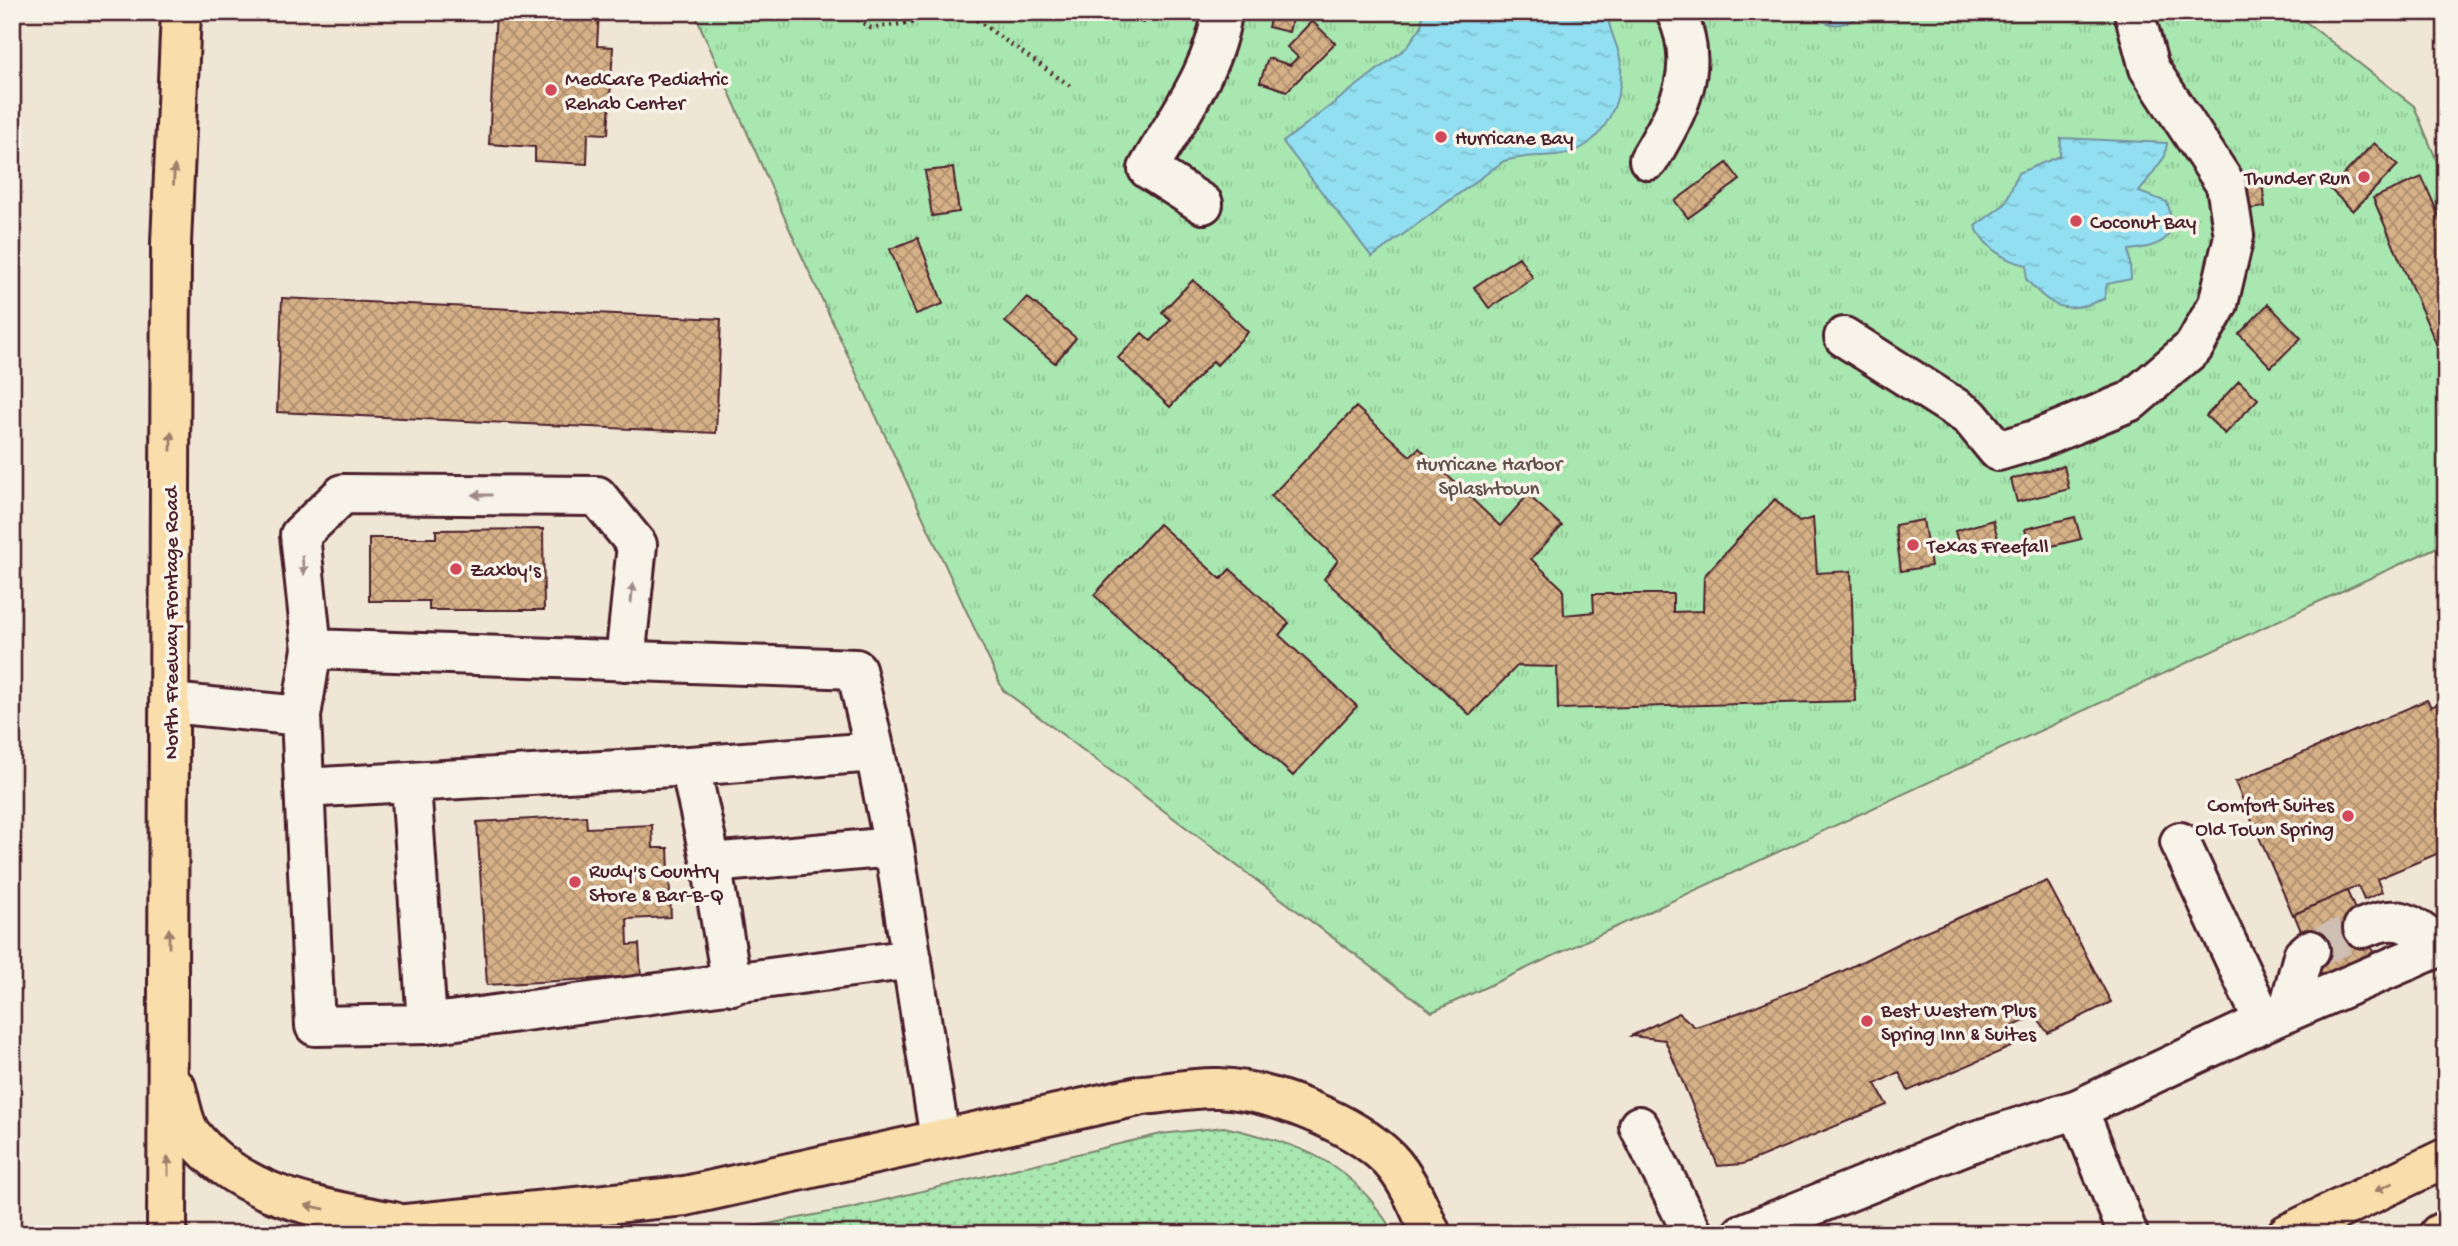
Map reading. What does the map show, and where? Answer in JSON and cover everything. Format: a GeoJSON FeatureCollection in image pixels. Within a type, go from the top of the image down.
{"type":"FeatureCollection","features":[{"type":"Feature","properties":{"kind":"main road","name":"North Freeway Frontage Road"},"geometry":{"type":"LineString","coordinates":[[167,1234],[171,243],[181,12]]}},
{"type":"Feature","properties":{"kind":"main road"},"geometry":{"type":"LineString","coordinates":[[168,1065],[190,1132],[230,1173],[295,1203],[407,1224]]}},
{"type":"Feature","properties":{"kind":"main road"},"geometry":{"type":"LineString","coordinates":[[357,1234],[407,1224],[685,1196],[1143,1095],[1219,1088],[1273,1099],[1315,1113],[1357,1136],[1389,1160],[1416,1202],[1431,1234]]}},
{"type":"Feature","properties":{"kind":"main road"},"geometry":{"type":"LineString","coordinates":[[2287,1234],[2446,1158]]}},
{"type":"Feature","properties":{"kind":"main road"},"geometry":{"type":"LineString","coordinates":[[2439,1234],[2446,1231]]}},
{"type":"Feature","properties":{"kind":"street"},"geometry":{"type":"LineString","coordinates":[[1203,205],[1148,169],[1201,75],[1220,30],[1222,12]]}},
{"type":"Feature","properties":{"kind":"street"},"geometry":{"type":"LineString","coordinates":[[1649,160],[1681,99],[1688,72],[1689,52],[1676,12]]}},
{"type":"Feature","properties":{"kind":"street"},"geometry":{"type":"LineString","coordinates":[[1844,337],[1970,418],[1998,451],[2035,440],[2131,401],[2194,347],[2218,304],[2234,236],[2226,186],[2149,68],[2134,12]]}},
{"type":"Feature","properties":{"kind":"street"},"geometry":{"type":"LineString","coordinates":[[625,661],[637,545],[597,496],[343,494],[300,535],[312,649],[301,716],[315,1026],[427,1024],[733,985],[912,958]]}},
{"type":"Feature","properties":{"kind":"street"},"geometry":{"type":"LineString","coordinates":[[312,649],[856,668],[894,847],[940,1139]]}},
{"type":"Feature","properties":{"kind":"street"},"geometry":{"type":"LineString","coordinates":[[171,703],[301,716]]}},
{"type":"Feature","properties":{"kind":"street"},"geometry":{"type":"LineString","coordinates":[[304,788],[411,784],[875,752]]}},
{"type":"Feature","properties":{"kind":"street"},"geometry":{"type":"LineString","coordinates":[[690,766],[733,985]]}},
{"type":"Feature","properties":{"kind":"street"},"geometry":{"type":"LineString","coordinates":[[411,784],[427,1024]]}},
{"type":"Feature","properties":{"kind":"street"},"geometry":{"type":"LineString","coordinates":[[2180,842],[2276,1017]]}},
{"type":"Feature","properties":{"kind":"street"},"geometry":{"type":"LineString","coordinates":[[711,863],[894,847]]}},
{"type":"Feature","properties":{"kind":"street"},"geometry":{"type":"LineString","coordinates":[[2362,928],[2386,918],[2409,924],[2443,945]]}},
{"type":"Feature","properties":{"kind":"street"},"geometry":{"type":"LineString","coordinates":[[1742,1234],[1975,1141],[2078,1109],[2276,1017],[2443,945]]}},
{"type":"Feature","properties":{"kind":"street"},"geometry":{"type":"LineString","coordinates":[[2276,1017],[2303,957],[2310,950]]}},
{"type":"Feature","properties":{"kind":"street"},"geometry":{"type":"LineString","coordinates":[[2078,1109],[2128,1234]]}},
{"type":"Feature","properties":{"kind":"street"},"geometry":{"type":"LineString","coordinates":[[1639,1126],[1693,1234]]}},
{"type":"Feature","properties":{"kind":"path"},"geometry":{"type":"LineString","coordinates":[[846,12],[871,28],[916,22],[923,12]]}},
{"type":"Feature","properties":{"kind":"path"},"geometry":{"type":"LineString","coordinates":[[965,12],[1070,86]]}},
{"type":"Feature","properties":{"kind":"green space","name":"Hurricane Harbor Splashtown"},"geometry":{"type":"Polygon","coordinates":[[[694,12],[2293,12],[2414,106],[2446,183],[2446,543],[1432,1012],[1003,690],[794,239],[694,12]]]}},
{"type":"Feature","properties":{"kind":"green space"},"geometry":{"type":"Polygon","coordinates":[[[1224,1127],[1301,1149],[1342,1172],[1378,1209],[1394,1234],[714,1234],[851,1208],[1161,1134],[1224,1127]]]}},
{"type":"Feature","properties":{"kind":"water","name":"Hurricane Bay"},"geometry":{"type":"Polygon","coordinates":[[[1423,12],[1615,12],[1609,23],[1621,65],[1619,91],[1602,129],[1582,148],[1569,153],[1504,161],[1372,257],[1283,142],[1406,48],[1421,27],[1423,12]]]}},
{"type":"Feature","properties":{"kind":"water"},"geometry":{"type":"Polygon","coordinates":[[[1812,12],[1866,12],[1852,21],[1832,24],[1812,12]]]}},
{"type":"Feature","properties":{"kind":"water","name":"Coconut Bay"},"geometry":{"type":"Polygon","coordinates":[[[2061,138],[2167,143],[2165,156],[2139,192],[2167,202],[2171,225],[2165,239],[2159,243],[2129,250],[2131,279],[2107,284],[2104,299],[2069,308],[2052,303],[2044,297],[2026,279],[2027,265],[1996,252],[1975,226],[2005,204],[2018,173],[2060,156],[2061,138]]]}},
{"type":"Feature","properties":{"kind":"building","name":"MedCare Pediatric Rehab Center"},"geometry":{"type":"Polygon","coordinates":[[[496,12],[599,12],[597,46],[613,47],[608,134],[588,133],[587,164],[535,161],[535,147],[489,144],[496,12]]]}},
{"type":"Feature","properties":{"kind":"building"},"geometry":{"type":"Polygon","coordinates":[[[1128,12],[1147,12],[1143,23],[1126,17],[1128,12]]]}},
{"type":"Feature","properties":{"kind":"building"},"geometry":{"type":"Polygon","coordinates":[[[1272,12],[1294,12],[1289,32],[1268,27],[1272,12]]]}},
{"type":"Feature","properties":{"kind":"building"},"geometry":{"type":"Polygon","coordinates":[[[1312,21],[1335,43],[1287,91],[1260,82],[1268,58],[1290,65],[1298,57],[1287,47],[1312,21]]]}},
{"type":"Feature","properties":{"kind":"building","name":"Thunder Run"},"geometry":{"type":"Polygon","coordinates":[[[2374,143],[2398,165],[2353,211],[2330,189],[2374,143]]]}},
{"type":"Feature","properties":{"kind":"building"},"geometry":{"type":"Polygon","coordinates":[[[1727,163],[1740,180],[1688,218],[1675,201],[1727,163]]]}},
{"type":"Feature","properties":{"kind":"building"},"geometry":{"type":"Polygon","coordinates":[[[953,168],[959,212],[932,216],[925,171],[953,168]]]}},
{"type":"Feature","properties":{"kind":"building"},"geometry":{"type":"Polygon","coordinates":[[[2422,177],[2446,232],[2446,344],[2438,348],[2373,198],[2422,177]]]}},
{"type":"Feature","properties":{"kind":"building"},"geometry":{"type":"Polygon","coordinates":[[[2262,181],[2265,207],[2243,210],[2240,184],[2262,181]]]}},
{"type":"Feature","properties":{"kind":"building"},"geometry":{"type":"Polygon","coordinates":[[[918,238],[943,304],[916,314],[890,249],[918,238]]]}},
{"type":"Feature","properties":{"kind":"building"},"geometry":{"type":"Polygon","coordinates":[[[1519,257],[1533,278],[1489,308],[1474,287],[1519,257]]]}},
{"type":"Feature","properties":{"kind":"building"},"geometry":{"type":"Polygon","coordinates":[[[1193,280],[1248,332],[1217,365],[1213,361],[1170,407],[1118,358],[1142,333],[1151,341],[1171,320],[1162,312],[1193,280]]]}},
{"type":"Feature","properties":{"kind":"building"},"geometry":{"type":"Polygon","coordinates":[[[1027,297],[1076,338],[1055,363],[1005,322],[1027,297]]]}},
{"type":"Feature","properties":{"kind":"building"},"geometry":{"type":"Polygon","coordinates":[[[282,298],[721,319],[716,433],[277,412],[282,298]]]}},
{"type":"Feature","properties":{"kind":"building"},"geometry":{"type":"Polygon","coordinates":[[[2268,304],[2301,338],[2271,367],[2239,334],[2268,304]]]}},
{"type":"Feature","properties":{"kind":"building"},"geometry":{"type":"Polygon","coordinates":[[[2239,381],[2258,399],[2225,434],[2206,416],[2239,381]]]}},
{"type":"Feature","properties":{"kind":"building"},"geometry":{"type":"Polygon","coordinates":[[[1356,407],[1410,456],[1419,448],[1500,526],[1528,495],[1562,526],[1531,559],[1563,589],[1564,615],[1594,612],[1593,594],[1673,594],[1673,612],[1703,611],[1704,576],[1775,499],[1799,522],[1813,518],[1817,573],[1851,571],[1855,701],[1558,709],[1557,667],[1517,666],[1470,715],[1324,579],[1338,560],[1271,496],[1356,407]]]}},
{"type":"Feature","properties":{"kind":"building"},"geometry":{"type":"Polygon","coordinates":[[[2064,466],[2069,489],[2017,502],[2011,479],[2064,466]]]}},
{"type":"Feature","properties":{"kind":"building"},"geometry":{"type":"Polygon","coordinates":[[[2075,517],[2081,539],[2031,551],[2025,529],[2075,517]]]}},
{"type":"Feature","properties":{"kind":"building","name":"Texas Freefall"},"geometry":{"type":"Polygon","coordinates":[[[1923,520],[1931,566],[1901,571],[1895,525],[1923,520]]]}},
{"type":"Feature","properties":{"kind":"building"},"geometry":{"type":"Polygon","coordinates":[[[1993,520],[1999,542],[1961,553],[1955,531],[1993,520]]]}},
{"type":"Feature","properties":{"kind":"building"},"geometry":{"type":"Polygon","coordinates":[[[1159,524],[1221,579],[1230,569],[1289,623],[1279,635],[1357,706],[1293,776],[1094,595],[1159,524]]]}},
{"type":"Feature","properties":{"kind":"building","name":"Zaxby's"},"geometry":{"type":"Polygon","coordinates":[[[543,529],[544,610],[429,610],[429,601],[369,601],[369,538],[436,538],[436,530],[543,529]]]}},
{"type":"Feature","properties":{"kind":"building","name":"Comfort Suites Old Town Spring"},"geometry":{"type":"Polygon","coordinates":[[[2427,700],[2431,707],[2446,700],[2446,850],[2377,879],[2382,892],[2364,900],[2358,886],[2293,915],[2235,782],[2427,700]]]}},
{"type":"Feature","properties":{"kind":"building","name":"Rudy's Country Store & Bar-B-Q"},"geometry":{"type":"Polygon","coordinates":[[[586,816],[587,828],[652,825],[653,848],[668,848],[671,917],[627,919],[628,945],[639,944],[641,976],[487,985],[477,822],[586,816]]]}},
{"type":"Feature","properties":{"kind":"building","name":"Best Western Plus Spring Inn & Suites"},"geometry":{"type":"Polygon","coordinates":[[[2047,881],[2111,1002],[2048,1033],[2035,1016],[2005,1030],[2011,1047],[1908,1091],[1899,1072],[1875,1084],[1887,1105],[1743,1164],[1718,1166],[1665,1040],[1631,1036],[1679,1013],[1695,1027],[1738,1013],[1843,971],[1909,938],[2047,881]]]}},
{"type":"Feature","properties":{"kind":"building"},"geometry":{"type":"Polygon","coordinates":[[[2347,891],[2374,954],[2320,977],[2294,914],[2347,891]]]}},
{"type":"Feature","properties":{"kind":"tunnel"},"geometry":{"type":"LineString","coordinates":[[2310,950],[2363,928]]}},
{"type":"Feature","properties":{"kind":"place","name":"MedCare Pediatric Rehab Center"},"geometry":{"type":"Point","coordinates":[551,90]}},
{"type":"Feature","properties":{"kind":"place","name":"Hurricane Bay"},"geometry":{"type":"Point","coordinates":[1441,137]}},
{"type":"Feature","properties":{"kind":"place","name":"Thunder Run"},"geometry":{"type":"Point","coordinates":[2364,177]}},
{"type":"Feature","properties":{"kind":"place","name":"Coconut Bay"},"geometry":{"type":"Point","coordinates":[2076,221]}},
{"type":"Feature","properties":{"kind":"place","name":"Texas Freefall"},"geometry":{"type":"Point","coordinates":[1913,545]}},
{"type":"Feature","properties":{"kind":"place","name":"Zaxby's"},"geometry":{"type":"Point","coordinates":[456,569]}},
{"type":"Feature","properties":{"kind":"place","name":"Comfort Suites Old Town Spring"},"geometry":{"type":"Point","coordinates":[2348,816]}},
{"type":"Feature","properties":{"kind":"place","name":"Rudy's Country Store & Bar-B-Q"},"geometry":{"type":"Point","coordinates":[575,882]}},
{"type":"Feature","properties":{"kind":"place","name":"Best Western Plus Spring Inn & Suites"},"geometry":{"type":"Point","coordinates":[1867,1021]}}]}
